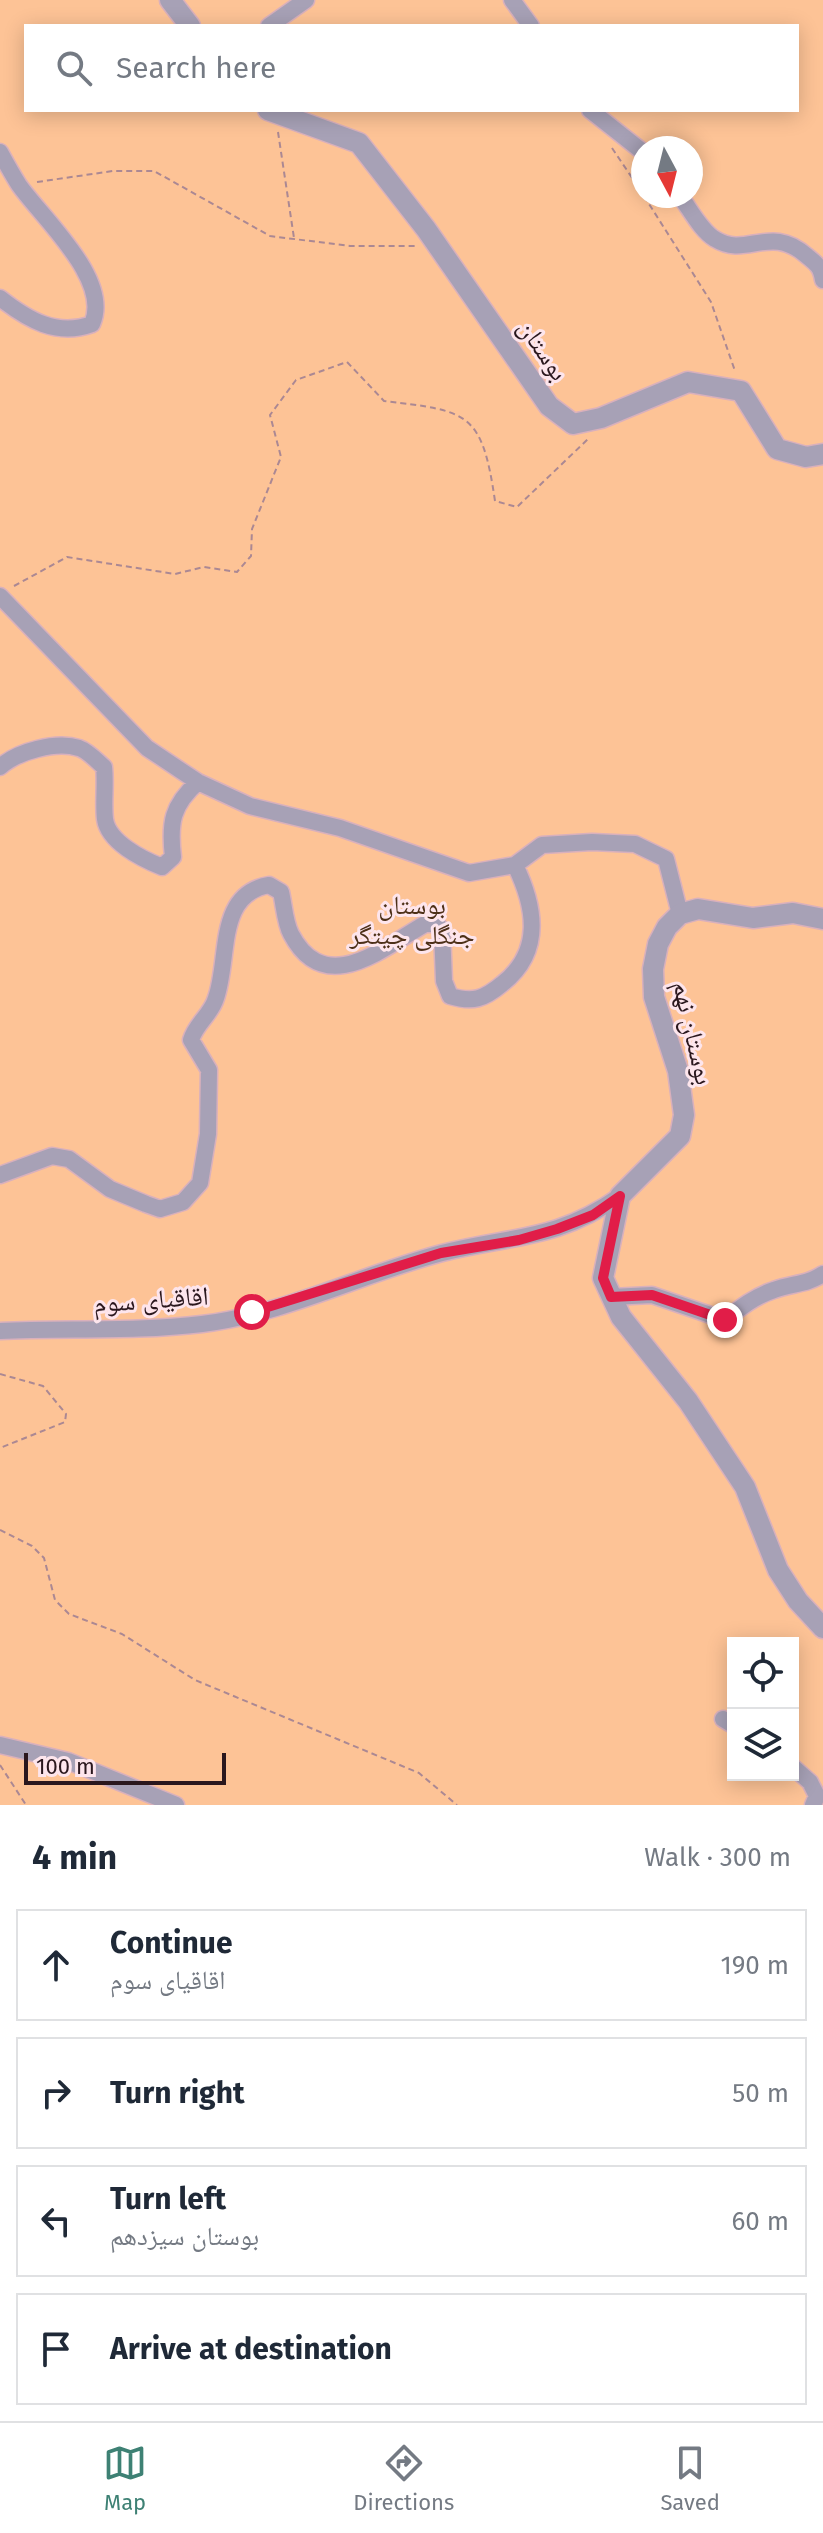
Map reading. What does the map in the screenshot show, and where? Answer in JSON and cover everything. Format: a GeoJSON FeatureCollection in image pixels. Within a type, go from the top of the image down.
{"type":"FeatureCollection","features":[{"type":"Feature","properties":{"kind":"street"},"geometry":{"type":"LineString","coordinates":[[170,0],[188,24]]}},
{"type":"Feature","properties":{"kind":"street"},"geometry":{"type":"LineString","coordinates":[[272,24],[306,0]]}},
{"type":"Feature","properties":{"kind":"street"},"geometry":{"type":"LineString","coordinates":[[512,0],[530,24]]}},
{"type":"Feature","properties":{"kind":"street","name":"بوستان"},"geometry":{"type":"LineString","coordinates":[[272,112],[359,143],[438,248],[549,406],[573,424],[601,418],[688,382],[741,391]]}},
{"type":"Feature","properties":{"kind":"street"},"geometry":{"type":"LineString","coordinates":[[593,112],[631,142]]}},
{"type":"Feature","properties":{"kind":"street"},"geometry":{"type":"LineString","coordinates":[[0,152],[19,185],[57,230],[78,262],[94,292],[98,311],[92,324],[74,331],[50,328],[20,314],[0,298]]}},
{"type":"Feature","properties":{"kind":"street"},"geometry":{"type":"LineString","coordinates":[[689,208],[712,238],[734,247],[772,239],[797,247],[821,267],[823,280]]}},
{"type":"Feature","properties":{"kind":"street"},"geometry":{"type":"LineString","coordinates":[[741,391],[777,449],[806,457],[823,454]]}},
{"type":"Feature","properties":{"kind":"street"},"geometry":{"type":"LineString","coordinates":[[0,596],[147,748],[198,782],[250,806],[340,828],[469,873],[515,865],[542,845],[592,842],[635,844],[666,859],[680,914],[698,909],[753,918],[793,913],[823,919]]}},
{"type":"Feature","properties":{"kind":"street"},"geometry":{"type":"LineString","coordinates":[[0,767],[31,751],[60,746],[81,748],[104,767],[105,822],[118,840],[141,859],[162,867],[173,857],[173,817],[180,798],[198,782]]}},
{"type":"Feature","properties":{"kind":"street"},"geometry":{"type":"LineString","coordinates":[[0,1175],[52,1156],[69,1159],[110,1189],[160,1209],[183,1202],[200,1183],[208,1134],[209,1070],[191,1040],[195,1027],[215,1003],[223,975],[232,908],[241,896],[252,888],[269,885],[281,892],[289,932],[300,948],[316,961],[331,966],[347,967],[425,924],[436,924],[442,930],[444,981],[450,996],[466,1001],[482,999],[500,985],[517,971],[531,949],[533,922],[527,891],[515,865]]}},
{"type":"Feature","properties":{"kind":"street","name":"بوستان نهم"},"geometry":{"type":"LineString","coordinates":[[620,1196],[680,1136],[684,1115],[682,1092],[654,997],[653,969],[658,944],[667,927],[680,914]]}},
{"type":"Feature","properties":{"kind":"street"},"geometry":{"type":"LineString","coordinates":[[620,1196],[603,1278],[611,1297],[621,1317],[711,1434],[745,1487],[778,1570],[798,1601],[823,1628]]}},
{"type":"Feature","properties":{"kind":"street","name":"اقاقیای سوم"},"geometry":{"type":"LineString","coordinates":[[0,1331],[202,1324],[277,1306],[441,1253],[519,1240],[557,1229],[593,1215],[620,1196]]}},
{"type":"Feature","properties":{"kind":"street"},"geometry":{"type":"LineString","coordinates":[[611,1297],[652,1295],[725,1320],[749,1301],[776,1289],[808,1284],[823,1274]]}},
{"type":"Feature","properties":{"kind":"street"},"geometry":{"type":"LineString","coordinates":[[0,1745],[68,1761],[176,1805]]}},
{"type":"Feature","properties":{"kind":"street"},"geometry":{"type":"LineString","coordinates":[[799,1772],[810,1782],[817,1796],[813,1805]]}},
{"type":"Feature","properties":{"kind":"path"},"geometry":{"type":"LineString","coordinates":[[272,112],[290,195],[294,238]]}},
{"type":"Feature","properties":{"kind":"path"},"geometry":{"type":"LineString","coordinates":[[611,146],[631,176]]}},
{"type":"Feature","properties":{"kind":"path"},"geometry":{"type":"LineString","coordinates":[[19,185],[113,171],[154,171],[270,236],[350,246],[438,248]]}},
{"type":"Feature","properties":{"kind":"path"},"geometry":{"type":"LineString","coordinates":[[652,208],[711,302],[741,391]]}},
{"type":"Feature","properties":{"kind":"path"},"geometry":{"type":"LineString","coordinates":[[0,596],[26,578],[67,557],[175,574],[204,567],[237,572],[251,556],[252,529],[281,457],[270,415],[296,380],[347,362],[384,401],[444,408],[479,430],[489,461],[495,501],[517,507],[594,433]]}},
{"type":"Feature","properties":{"kind":"path"},"geometry":{"type":"LineString","coordinates":[[0,1374],[43,1386],[66,1414],[65,1422],[0,1448]]}},
{"type":"Feature","properties":{"kind":"path"},"geometry":{"type":"LineString","coordinates":[[0,1530],[32,1546],[44,1558],[55,1600],[69,1614],[122,1634],[195,1680],[419,1773],[457,1805]]}},
{"type":"Feature","properties":{"kind":"path"},"geometry":{"type":"LineString","coordinates":[[0,1765],[26,1805]]}},
{"type":"Feature","properties":{"kind":"green space","name":"بوستان جنگلی چیتگر"},"geometry":{"type":"Polygon","coordinates":[[[0,0],[823,0],[823,1805],[0,1805],[0,0]]]}},
{"type":"Feature","properties":{"kind":"route"},"geometry":{"type":"LineString","coordinates":[[252,1312],[441,1253],[519,1240],[557,1229],[593,1215],[620,1196],[603,1278],[611,1297],[652,1295],[709,1318],[725,1320]]}}]}
